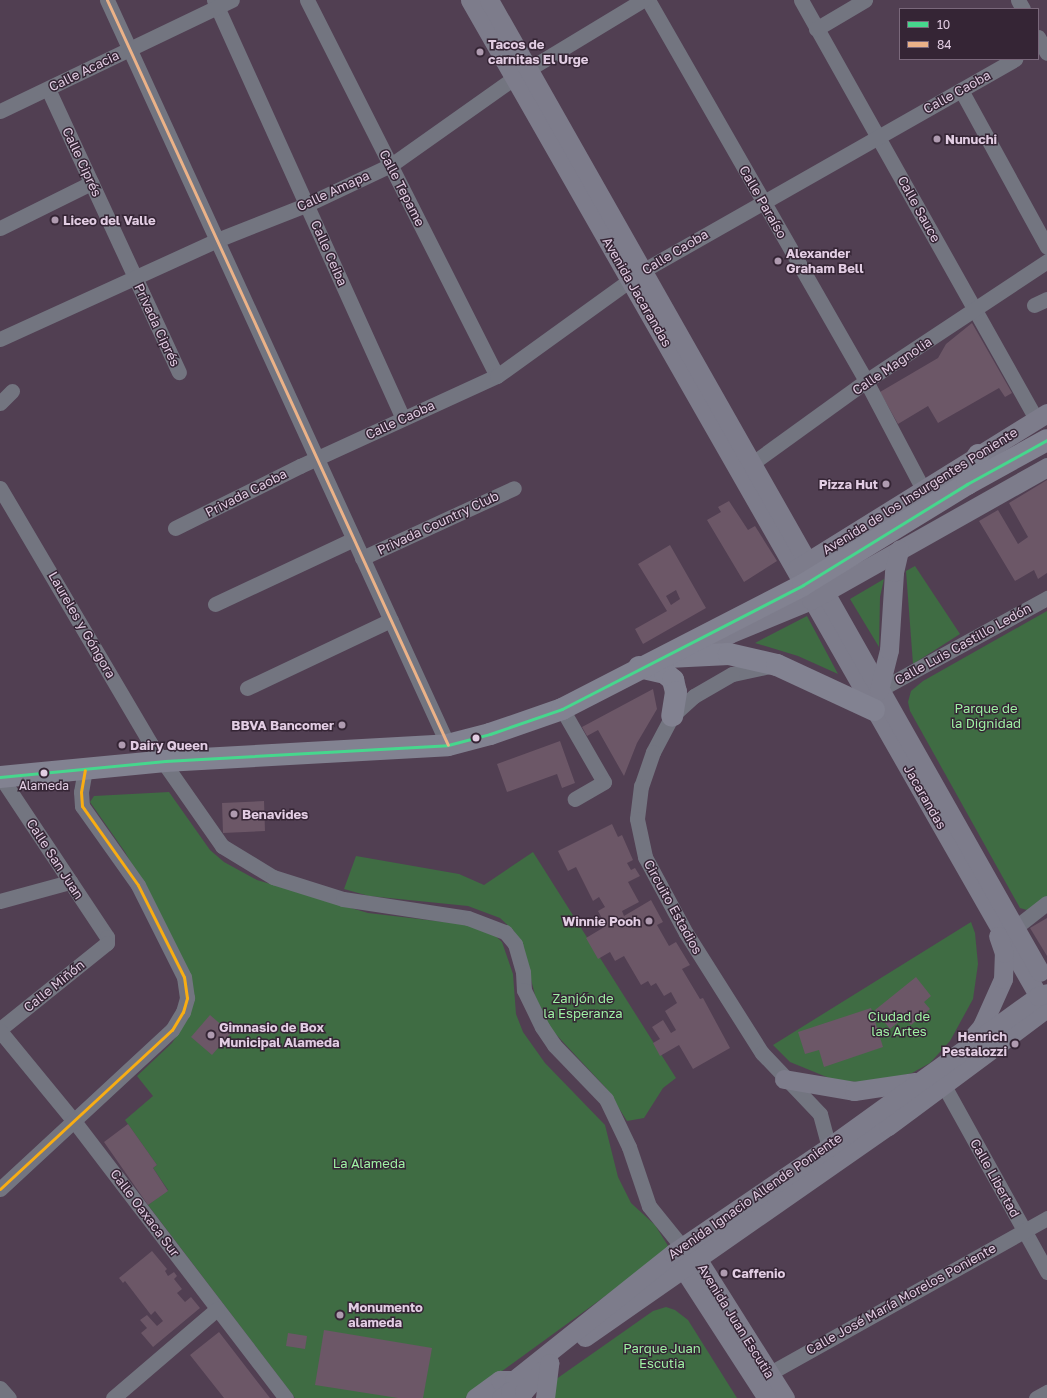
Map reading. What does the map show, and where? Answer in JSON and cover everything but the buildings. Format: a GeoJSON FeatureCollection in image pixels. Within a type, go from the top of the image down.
{"type":"FeatureCollection","features":[{"type":"Feature","properties":{"kind":"highway"},"geometry":{"type":"LineString","coordinates":[[0,776],[84,770],[165,761],[448,745],[562,709],[691,640],[809,581],[967,484],[1047,440]]}},
{"type":"Feature","properties":{"kind":"highway"},"geometry":{"type":"LineString","coordinates":[[967,484],[978,455]]}},
{"type":"Feature","properties":{"kind":"highway"},"geometry":{"type":"LineString","coordinates":[[639,667],[666,657],[729,654],[777,665],[876,700]]}},
{"type":"Feature","properties":{"kind":"highway"},"geometry":{"type":"LineString","coordinates":[[639,667],[665,673],[673,680],[676,692],[672,716]]}},
{"type":"Feature","properties":{"kind":"main road","name":"Avenida Jacarandas"},"geometry":{"type":"LineString","coordinates":[[470,0],[521,73],[637,275],[809,581]]}},
{"type":"Feature","properties":{"kind":"main road","name":"Avenida Jacarandas"},"geometry":{"type":"LineString","coordinates":[[489,0],[521,73]]}},
{"type":"Feature","properties":{"kind":"main road","name":"Avenida de los Insurgentes Poniente"},"geometry":{"type":"LineString","coordinates":[[809,581],[923,489],[1041,416]]}},
{"type":"Feature","properties":{"kind":"main road"},"geometry":{"type":"LineString","coordinates":[[809,581],[899,550],[1047,467]]}},
{"type":"Feature","properties":{"kind":"main road"},"geometry":{"type":"LineString","coordinates":[[876,700],[889,650],[894,572],[899,550]]}},
{"type":"Feature","properties":{"kind":"main road","name":"Jacarandas"},"geometry":{"type":"LineString","coordinates":[[809,581],[979,888],[1045,998]]}},
{"type":"Feature","properties":{"kind":"main road","name":"Jacarandas"},"geometry":{"type":"LineString","coordinates":[[876,700],[1016,926],[1045,998]]}},
{"type":"Feature","properties":{"kind":"main road"},"geometry":{"type":"LineString","coordinates":[[952,1059],[982,1026],[1003,979],[1004,953],[979,888]]}},
{"type":"Feature","properties":{"kind":"main road","name":"Avenida Ignacio Allende Poniente"},"geometry":{"type":"LineString","coordinates":[[513,1391],[678,1251],[830,1147],[952,1059],[1045,998]]}},
{"type":"Feature","properties":{"kind":"main road","name":"Avenida Ignacio Allende Poniente"},"geometry":{"type":"LineString","coordinates":[[475,1398],[513,1391],[549,1363],[691,1265],[943,1084],[1045,998]]}},
{"type":"Feature","properties":{"kind":"main road"},"geometry":{"type":"LineString","coordinates":[[784,1079],[854,1092],[921,1082]]}},
{"type":"Feature","properties":{"kind":"main road","name":"Avenida Juan Escutia"},"geometry":{"type":"LineString","coordinates":[[678,1251],[691,1265],[763,1377],[767,1398]]}},
{"type":"Feature","properties":{"kind":"main road","name":"Avenida Juan Escutia"},"geometry":{"type":"LineString","coordinates":[[691,1265],[695,1289],[763,1377],[785,1398]]}},
{"type":"Feature","properties":{"kind":"main road"},"geometry":{"type":"LineString","coordinates":[[664,1284],[695,1289]]}},
{"type":"Feature","properties":{"kind":"main road"},"geometry":{"type":"LineString","coordinates":[[545,1398],[549,1363]]}},
{"type":"Feature","properties":{"kind":"street"},"geometry":{"type":"LineString","coordinates":[[107,0],[448,745]]}},
{"type":"Feature","properties":{"kind":"street","name":"Calle Acacia"},"geometry":{"type":"LineString","coordinates":[[0,111],[130,49],[215,4],[232,0]]}},
{"type":"Feature","properties":{"kind":"street","name":"Calle Tepame"},"geometry":{"type":"LineString","coordinates":[[307,0],[497,376]]}},
{"type":"Feature","properties":{"kind":"street","name":"Calle Amapa"},"geometry":{"type":"LineString","coordinates":[[0,339],[217,240],[308,204],[390,165],[521,73],[643,0]]}},
{"type":"Feature","properties":{"kind":"street","name":"Calle Paraíso"},"geometry":{"type":"LineString","coordinates":[[648,0],[866,382],[923,489]]}},
{"type":"Feature","properties":{"kind":"street","name":"Calle Sauce"},"geometry":{"type":"LineString","coordinates":[[801,0],[976,310],[1041,416]]}},
{"type":"Feature","properties":{"kind":"street"},"geometry":{"type":"LineString","coordinates":[[816,29],[865,0]]}},
{"type":"Feature","properties":{"kind":"street","name":"Calle Ceiba"},"geometry":{"type":"LineString","coordinates":[[215,4],[308,204],[403,418]]}},
{"type":"Feature","properties":{"kind":"street","name":"Calle Caoba"},"geometry":{"type":"LineString","coordinates":[[317,459],[403,418],[497,376],[637,275],[762,201],[1013,60]]}},
{"type":"Feature","properties":{"kind":"street","name":"Calle Ciprés"},"geometry":{"type":"LineString","coordinates":[[48,89],[136,278]]}},
{"type":"Feature","properties":{"kind":"street"},"geometry":{"type":"LineString","coordinates":[[961,90],[1047,247]]}},
{"type":"Feature","properties":{"kind":"street"},"geometry":{"type":"LineString","coordinates":[[0,228],[91,183]]}},
{"type":"Feature","properties":{"kind":"street","name":"Calle Magnolia"},"geometry":{"type":"LineString","coordinates":[[745,468],[866,382],[976,310],[1047,261]]}},
{"type":"Feature","properties":{"kind":"street","name":"Privada Ciprés"},"geometry":{"type":"LineString","coordinates":[[136,278],[179,372]]}},
{"type":"Feature","properties":{"kind":"street"},"geometry":{"type":"LineString","coordinates":[[0,403],[12,391]]}},
{"type":"Feature","properties":{"kind":"street","name":"Privada Caoba"},"geometry":{"type":"LineString","coordinates":[[176,528],[317,459]]}},
{"type":"Feature","properties":{"kind":"street","name":"Laureles y Góngora"},"geometry":{"type":"LineString","coordinates":[[0,488],[150,743],[165,761],[222,846],[273,877],[343,899],[468,918],[505,932],[515,944],[523,972],[524,990],[542,1027],[554,1045],[606,1099],[629,1147],[649,1206],[678,1251]]}},
{"type":"Feature","properties":{"kind":"street","name":"Privada Country Club"},"geometry":{"type":"LineString","coordinates":[[362,558],[514,488]]}},
{"type":"Feature","properties":{"kind":"street"},"geometry":{"type":"LineString","coordinates":[[215,604],[354,539]]}},
{"type":"Feature","properties":{"kind":"street","name":"Calle Luis Castillo Ledón"},"geometry":{"type":"LineString","coordinates":[[876,700],[1047,598]]}},
{"type":"Feature","properties":{"kind":"street"},"geometry":{"type":"LineString","coordinates":[[246,688],[391,620]]}},
{"type":"Feature","properties":{"kind":"street","name":"Circuito Estadios"},"geometry":{"type":"LineString","coordinates":[[777,665],[732,674],[694,696],[672,716],[653,752],[641,786],[637,819],[645,857],[741,1023],[784,1079],[808,1098],[820,1114],[830,1147]]}},
{"type":"Feature","properties":{"kind":"street"},"geometry":{"type":"LineString","coordinates":[[562,709],[604,782],[575,799]]}},
{"type":"Feature","properties":{"kind":"street"},"geometry":{"type":"LineString","coordinates":[[0,1189],[172,1030],[183,1012],[187,998],[184,977],[138,885],[82,806],[80,792],[84,770]]}},
{"type":"Feature","properties":{"kind":"street","name":"Calle San Juan"},"geometry":{"type":"LineString","coordinates":[[0,776],[107,937],[107,943]]}},
{"type":"Feature","properties":{"kind":"street"},"geometry":{"type":"LineString","coordinates":[[0,901],[70,882]]}},
{"type":"Feature","properties":{"kind":"street"},"geometry":{"type":"LineString","coordinates":[[1016,926],[1047,903]]}},
{"type":"Feature","properties":{"kind":"street","name":"Calle Miñón"},"geometry":{"type":"LineString","coordinates":[[0,1030],[107,943]]}},
{"type":"Feature","properties":{"kind":"street","name":"Calle Oaxaca Sur"},"geometry":{"type":"LineString","coordinates":[[0,1030],[74,1121],[286,1398]]}},
{"type":"Feature","properties":{"kind":"street","name":"Calle Libertad"},"geometry":{"type":"LineString","coordinates":[[943,1084],[1047,1272]]}},
{"type":"Feature","properties":{"kind":"street","name":"Calle José María Morelos Poniente"},"geometry":{"type":"LineString","coordinates":[[763,1377],[1047,1218]]}},
{"type":"Feature","properties":{"kind":"street"},"geometry":{"type":"LineString","coordinates":[[113,1398],[217,1309]]}},
{"type":"Feature","properties":{"kind":"street"},"geometry":{"type":"LineString","coordinates":[[0,1388],[8,1398]]}},
{"type":"Feature","properties":{"kind":"street"},"geometry":{"type":"LineString","coordinates":[[1036,1398],[1047,1392]]}},
{"type":"Feature","properties":{"kind":"green space"},"geometry":{"type":"Polygon","coordinates":[[[915,566],[960,634],[913,664],[906,571],[915,566]]]}},
{"type":"Feature","properties":{"kind":"green space"},"geometry":{"type":"Polygon","coordinates":[[[884,579],[880,597],[879,647],[850,599],[884,579]]]}},
{"type":"Feature","properties":{"kind":"green space","name":"Parque de la Dignidad"},"geometry":{"type":"Polygon","coordinates":[[[1047,611],[1047,896],[1027,910],[1020,908],[910,711],[908,702],[911,691],[923,681],[1047,611]]]}},
{"type":"Feature","properties":{"kind":"green space"},"geometry":{"type":"Polygon","coordinates":[[[807,616],[838,674],[798,656],[755,643],[807,616]]]}},
{"type":"Feature","properties":{"kind":"green space","name":"La Alameda"},"geometry":{"type":"Polygon","coordinates":[[[169,792],[210,850],[224,862],[257,880],[368,913],[470,925],[489,930],[502,942],[513,974],[516,1014],[523,1032],[545,1063],[605,1125],[618,1177],[631,1203],[655,1225],[670,1249],[465,1398],[295,1398],[148,1205],[168,1190],[153,1168],[157,1165],[125,1120],[153,1096],[137,1076],[172,1043],[189,1017],[194,998],[161,917],[125,852],[90,802],[94,796],[169,792]]]}},
{"type":"Feature","properties":{"kind":"green space","name":"Zanjón de la Esperanza"},"geometry":{"type":"Polygon","coordinates":[[[533,852],[676,1078],[663,1088],[644,1118],[627,1121],[606,1088],[550,1028],[536,999],[523,948],[514,931],[500,918],[468,906],[369,896],[344,889],[356,856],[459,874],[484,885],[533,852]]]}},
{"type":"Feature","properties":{"kind":"green space","name":"Ciudad de las Artes"},"geometry":{"type":"Polygon","coordinates":[[[971,922],[975,933],[978,964],[973,999],[950,1041],[930,1063],[912,1073],[870,1083],[834,1080],[790,1062],[773,1045],[971,922]]]}},
{"type":"Feature","properties":{"kind":"green space","name":"Parque Juan Escutia"},"geometry":{"type":"Polygon","coordinates":[[[666,1307],[675,1310],[688,1320],[737,1398],[546,1398],[552,1382],[653,1311],[666,1307]]]}},
{"type":"Feature","properties":{"kind":"transit line","name":"84"},"geometry":{"type":"LineString","coordinates":[[107,0],[448,745]]}},
{"type":"Feature","properties":{"kind":"transit line","name":"10"},"geometry":{"type":"LineString","coordinates":[[0,777],[165,761],[448,745],[490,734],[562,709],[803,585],[967,484],[1047,440]]}},
{"type":"Feature","properties":{"kind":"transit line"},"geometry":{"type":"LineString","coordinates":[[0,1189],[172,1030],[183,1012],[187,998],[184,977],[138,885],[82,806],[81,792],[85,770]]}},
{"type":"Feature","properties":{"kind":"place","name":"Tacos de carnitas El Urge"},"geometry":{"type":"Point","coordinates":[480,52]}},
{"type":"Feature","properties":{"kind":"place","name":"Nunuchi"},"geometry":{"type":"Point","coordinates":[937,139]}},
{"type":"Feature","properties":{"kind":"place","name":"Liceo del Valle"},"geometry":{"type":"Point","coordinates":[55,220]}},
{"type":"Feature","properties":{"kind":"place","name":"Alexander Graham Bell"},"geometry":{"type":"Point","coordinates":[778,261]}},
{"type":"Feature","properties":{"kind":"place","name":"Pizza Hut"},"geometry":{"type":"Point","coordinates":[886,484]}},
{"type":"Feature","properties":{"kind":"place","name":"BBVA Bancomer"},"geometry":{"type":"Point","coordinates":[342,725]}},
{"type":"Feature","properties":{"kind":"place","name":"Dairy Queen"},"geometry":{"type":"Point","coordinates":[122,745]}},
{"type":"Feature","properties":{"kind":"place","name":"Alameda"},"geometry":{"type":"Point","coordinates":[44,773]}},
{"type":"Feature","properties":{"kind":"place","name":"Benavides"},"geometry":{"type":"Point","coordinates":[234,814]}},
{"type":"Feature","properties":{"kind":"place","name":"Winnie Pooh"},"geometry":{"type":"Point","coordinates":[649,921]}},
{"type":"Feature","properties":{"kind":"place","name":"Gimnasio de Box Municipal Alameda"},"geometry":{"type":"Point","coordinates":[211,1035]}},
{"type":"Feature","properties":{"kind":"place","name":"Henrich Pestalozzi"},"geometry":{"type":"Point","coordinates":[1015,1044]}},
{"type":"Feature","properties":{"kind":"place","name":"Caffenio"},"geometry":{"type":"Point","coordinates":[724,1273]}},
{"type":"Feature","properties":{"kind":"place","name":"Monumento alameda"},"geometry":{"type":"Point","coordinates":[340,1315]}}]}
